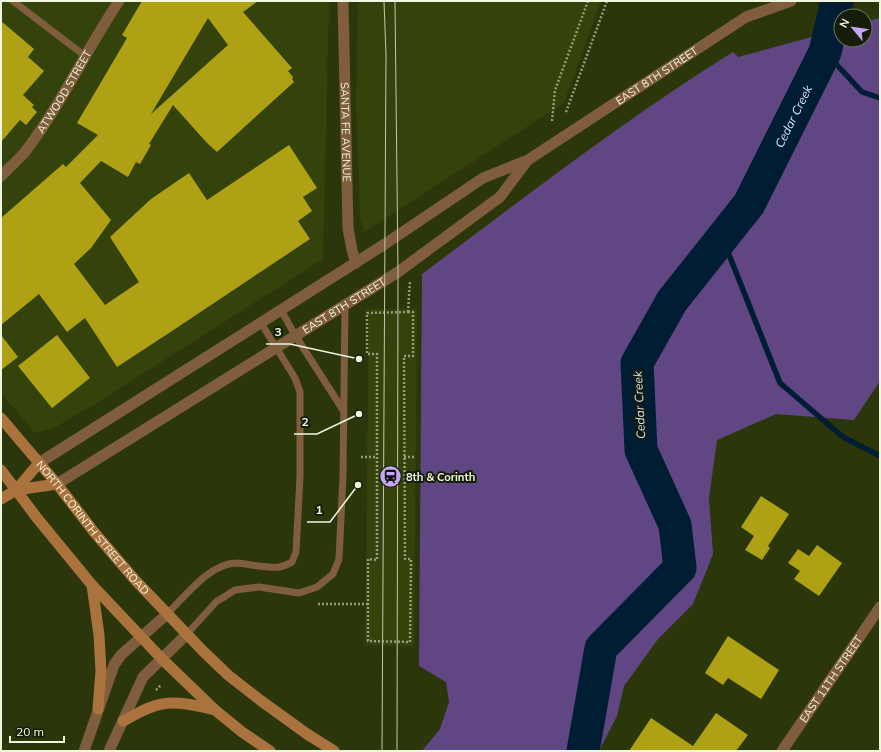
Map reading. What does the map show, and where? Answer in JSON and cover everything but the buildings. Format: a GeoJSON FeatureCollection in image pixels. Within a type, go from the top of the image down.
{"type":"FeatureCollection","features":[{"type":"Feature","properties":{"kind":"main road","name":"NORTH CORINTH STREET ROAD"},"geometry":{"type":"LineString","coordinates":[[1,418],[57,484],[94,532],[166,615],[228,675],[295,725],[334,751]]}},
{"type":"Feature","properties":{"kind":"main road","name":"EAST 8TH STREET"},"geometry":{"type":"LineString","coordinates":[[1,499],[16,490],[39,463]]}},
{"type":"Feature","properties":{"kind":"main road"},"geometry":{"type":"LineString","coordinates":[[1,470],[92,585],[162,659],[214,710],[242,732],[270,751]]}},
{"type":"Feature","properties":{"kind":"main road","name":"EAST 8TH STREET"},"geometry":{"type":"LineString","coordinates":[[16,490],[57,484]]}},
{"type":"Feature","properties":{"kind":"main road"},"geometry":{"type":"LineString","coordinates":[[92,585],[100,648],[101,671],[98,710]]}},
{"type":"Feature","properties":{"kind":"main road"},"geometry":{"type":"LineString","coordinates":[[122,722],[147,709],[162,704],[179,703],[214,710]]}},
{"type":"Feature","properties":{"kind":"street","name":"ATWOOD STREET"},"geometry":{"type":"LineString","coordinates":[[1,176],[24,152],[62,97],[102,27],[119,1]]}},
{"type":"Feature","properties":{"kind":"street","name":"SANTA FE AVENUE"},"geometry":{"type":"LineString","coordinates":[[344,1],[348,228],[356,263]]}},
{"type":"Feature","properties":{"kind":"street","name":"EAST 8TH STREET"},"geometry":{"type":"LineString","coordinates":[[39,463],[356,263],[483,178],[528,160],[746,18],[791,1]]}},
{"type":"Feature","properties":{"kind":"street","name":"EAST 8TH STREET"},"geometry":{"type":"LineString","coordinates":[[57,484],[398,272],[500,197],[528,160]]}},
{"type":"Feature","properties":{"kind":"street","name":"EAST 11TH STREET"},"geometry":{"type":"LineString","coordinates":[[782,751],[880,607]]}},
{"type":"Feature","properties":{"kind":"street"},"geometry":{"type":"LineString","coordinates":[[84,751],[114,665],[121,655],[166,615]]}},
{"type":"Feature","properties":{"kind":"street"},"geometry":{"type":"LineString","coordinates":[[109,751],[143,677],[186,635]]}},
{"type":"Feature","properties":{"kind":"lane"},"geometry":{"type":"LineString","coordinates":[[13,1],[85,56]]}},
{"type":"Feature","properties":{"kind":"lane"},"geometry":{"type":"LineString","coordinates":[[186,635],[216,602],[235,590],[259,587],[299,594],[317,587],[333,574],[339,559],[343,476],[345,305]]}},
{"type":"Feature","properties":{"kind":"lane"},"geometry":{"type":"LineString","coordinates":[[281,310],[343,411]]}},
{"type":"Feature","properties":{"kind":"lane"},"geometry":{"type":"LineString","coordinates":[[166,615],[201,579],[211,572],[235,563],[279,567],[292,562],[296,552],[300,469],[300,392],[295,378],[261,323]]}},
{"type":"Feature","properties":{"kind":"path"},"geometry":{"type":"LineString","coordinates":[[552,121],[555,90],[588,1]]}},
{"type":"Feature","properties":{"kind":"path"},"geometry":{"type":"LineString","coordinates":[[566,112],[607,1]]}},
{"type":"Feature","properties":{"kind":"path"},"geometry":{"type":"LineString","coordinates":[[408,312],[410,276]]}},
{"type":"Feature","properties":{"kind":"path"},"geometry":{"type":"LineString","coordinates":[[408,312],[413,312],[413,356],[404,356],[405,559],[411,559],[410,642],[368,641],[368,560],[377,560],[378,354],[367,354],[367,313],[408,312]]}},
{"type":"Feature","properties":{"kind":"path"},"geometry":{"type":"LineString","coordinates":[[362,457],[377,457]]}},
{"type":"Feature","properties":{"kind":"path"},"geometry":{"type":"LineString","coordinates":[[404,457],[416,457]]}},
{"type":"Feature","properties":{"kind":"path"},"geometry":{"type":"LineString","coordinates":[[318,604],[368,604]]}},
{"type":"Feature","properties":{"kind":"path"},"geometry":{"type":"LineString","coordinates":[[156,690],[161,685]]}},
{"type":"Feature","properties":{"kind":"shaded area"},"geometry":{"type":"Polygon","coordinates":[[[1,1],[329,1],[323,259],[108,396],[54,428],[35,433],[1,393],[1,1]]]}},
{"type":"Feature","properties":{"kind":"shaded area"},"geometry":{"type":"Polygon","coordinates":[[[358,1],[601,1],[564,103],[364,232],[360,218],[356,105],[358,1]]]}},
{"type":"Feature","properties":{"kind":"shaded area"},"geometry":{"type":"Polygon","coordinates":[[[880,18],[880,381],[854,420],[776,414],[717,440],[709,498],[713,554],[693,604],[658,639],[624,686],[617,716],[599,751],[422,751],[440,729],[449,702],[446,682],[419,666],[422,274],[653,104],[733,52],[738,57],[833,31],[833,48],[873,48],[873,20],[880,18]]]}},
{"type":"Feature","properties":{"kind":"shaded area","name":"8th & Corinth"},"geometry":{"type":"Polygon","coordinates":[[[369,309],[417,309],[414,646],[365,645],[369,309]]]}},
{"type":"Feature","properties":{"kind":"waterway","name":"Cedar Creek"},"geometry":{"type":"LineString","coordinates":[[583,751],[601,648],[680,568],[675,525],[641,450],[637,363],[672,301],[749,204],[825,52],[837,1]]}},
{"type":"Feature","properties":{"kind":"waterway"},"geometry":{"type":"LineString","coordinates":[[825,52],[862,92],[880,98]]}},
{"type":"Feature","properties":{"kind":"waterway"},"geometry":{"type":"LineString","coordinates":[[722,237],[780,383],[843,437],[880,456]]}},
{"type":"Feature","properties":{"kind":"tram line"},"geometry":{"type":"LineString","coordinates":[[382,751],[386,55],[384,1]]}},
{"type":"Feature","properties":{"kind":"tram line"},"geometry":{"type":"LineString","coordinates":[[395,1],[398,272],[397,751]]}},
{"type":"Feature","properties":{"kind":"place","name":"3"},"geometry":{"type":"Point","coordinates":[359,359]}},
{"type":"Feature","properties":{"kind":"place","name":"2"},"geometry":{"type":"Point","coordinates":[359,414]}},
{"type":"Feature","properties":{"kind":"place","name":"8th & Corinth"},"geometry":{"type":"Point","coordinates":[391,477]}},
{"type":"Feature","properties":{"kind":"place","name":"1"},"geometry":{"type":"Point","coordinates":[358,485]}}]}
